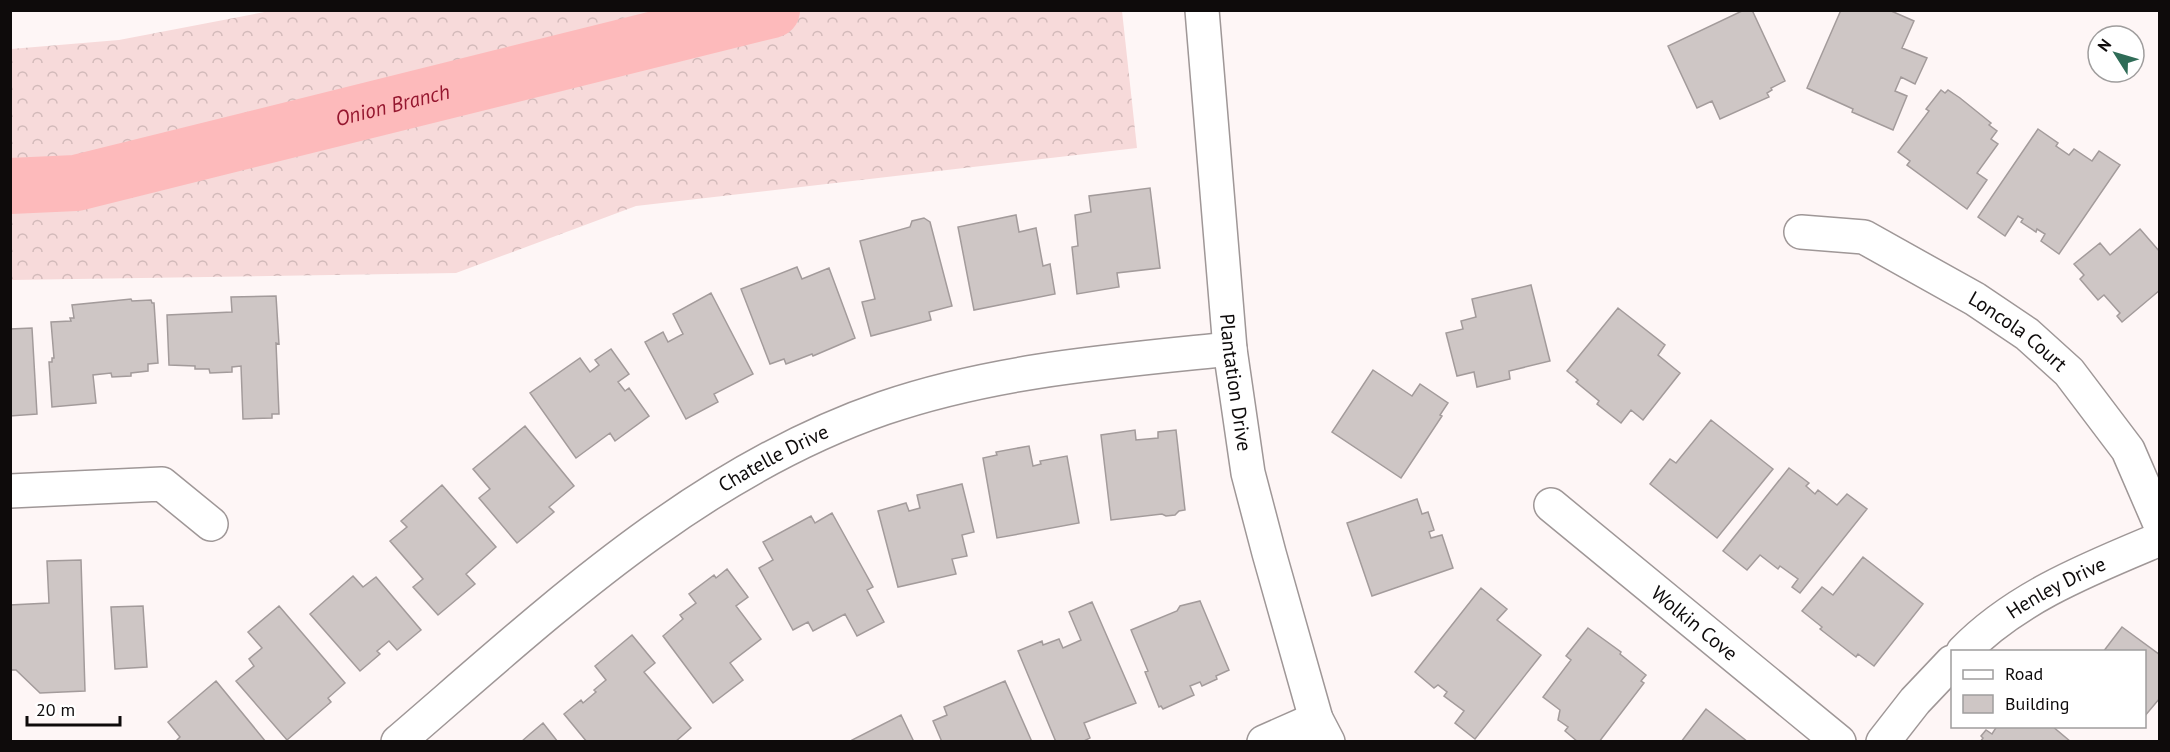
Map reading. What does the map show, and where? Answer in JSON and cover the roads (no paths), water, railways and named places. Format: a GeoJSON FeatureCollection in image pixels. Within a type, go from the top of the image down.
{"type":"FeatureCollection","features":[{"type":"Feature","properties":{"kind":"street","name":"Plantation Drive"},"geometry":{"type":"LineString","coordinates":[[1202,10],[1230,349],[1248,473],[1269,553],[1322,730]]}},
{"type":"Feature","properties":{"kind":"street","name":"Loncola Court"},"geometry":{"type":"LineString","coordinates":[[1800,232],[1864,237],[1975,299],[2027,334],[2069,372],[2128,450],[2160,525]]}},
{"type":"Feature","properties":{"kind":"street","name":"Chatelle Drive"},"geometry":{"type":"LineString","coordinates":[[398,741],[628,548],[700,498],[802,440],[884,407],[987,379],[1115,360],[1230,349]]}},
{"type":"Feature","properties":{"kind":"street"},"geometry":{"type":"LineString","coordinates":[[10,491],[162,484],[211,524]]}},
{"type":"Feature","properties":{"kind":"street","name":"Wolkin Cove"},"geometry":{"type":"LineString","coordinates":[[1551,505],[1839,741]]}},
{"type":"Feature","properties":{"kind":"street","name":"Henley Drive"},"geometry":{"type":"LineString","coordinates":[[1964,650],[2022,604],[2089,568],[2160,539]]}},
{"type":"Feature","properties":{"kind":"street"},"geometry":{"type":"LineString","coordinates":[[1883,741],[1915,701],[1951,664]]}},
{"type":"Feature","properties":{"kind":"street"},"geometry":{"type":"LineString","coordinates":[[1264,741],[1322,730]]}},
{"type":"Feature","properties":{"kind":"waterway","name":"Onion Branch"},"geometry":{"type":"LineString","coordinates":[[10,186],[76,183],[772,10]]}}]}
